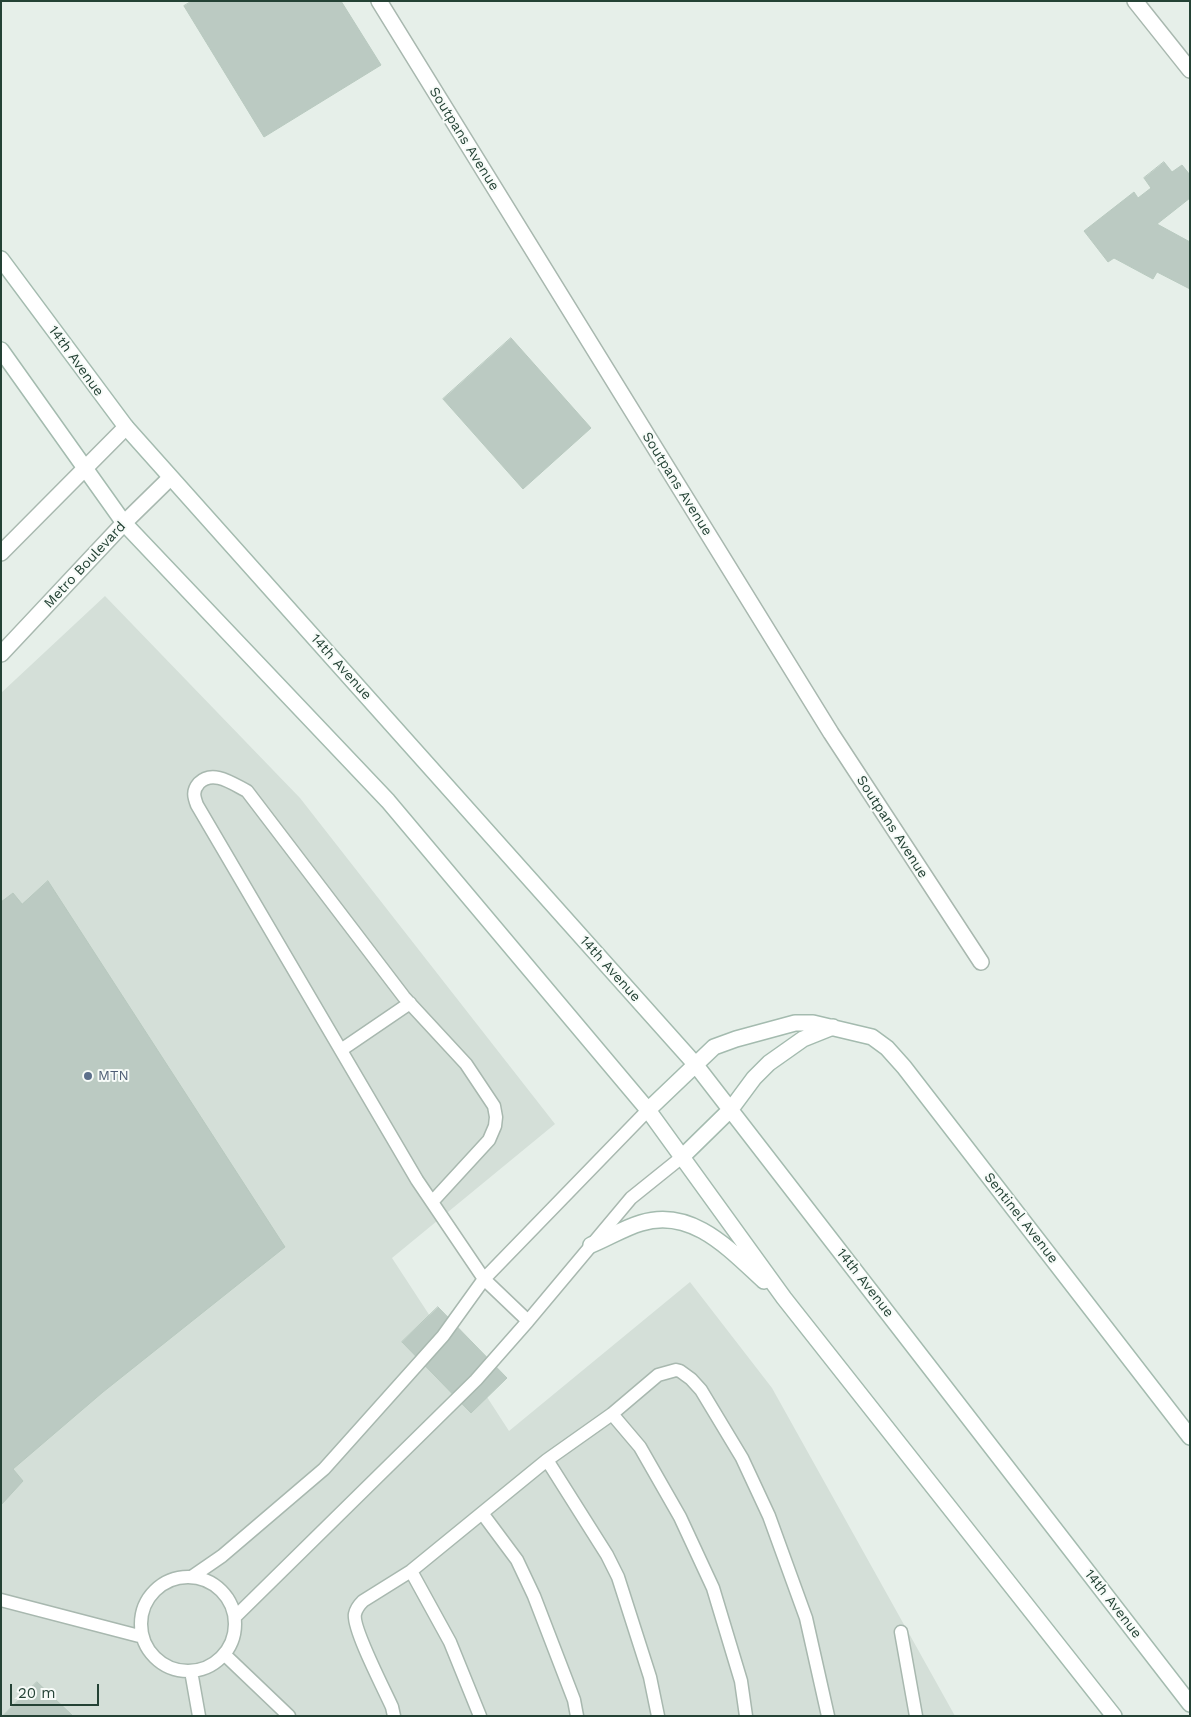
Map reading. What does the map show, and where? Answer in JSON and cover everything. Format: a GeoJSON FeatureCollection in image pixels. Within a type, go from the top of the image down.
{"type":"FeatureCollection","features":[{"type":"Feature","properties":{"kind":"main road","name":"Soutpans Avenue"},"geometry":{"type":"LineString","coordinates":[[379,1],[831,733],[981,962]]}},
{"type":"Feature","properties":{"kind":"main road"},"geometry":{"type":"LineString","coordinates":[[1135,1],[1190,70]]}},
{"type":"Feature","properties":{"kind":"main road","name":"14th Avenue"},"geometry":{"type":"LineString","coordinates":[[1,259],[126,427],[695,1064],[1190,1704]]}},
{"type":"Feature","properties":{"kind":"main road"},"geometry":{"type":"LineString","coordinates":[[1,350],[124,523],[388,801],[648,1110],[784,1298],[1114,1716]]}},
{"type":"Feature","properties":{"kind":"main road"},"geometry":{"type":"LineString","coordinates":[[1,553],[126,427]]}},
{"type":"Feature","properties":{"kind":"main road","name":"Metro Boulevard"},"geometry":{"type":"LineString","coordinates":[[1,654],[124,523],[170,478]]}},
{"type":"Feature","properties":{"kind":"main road","name":"Sentinel Avenue"},"geometry":{"type":"LineString","coordinates":[[648,1110],[714,1047],[736,1039],[804,1022],[872,1037],[888,1048],[904,1067],[1190,1437]]}},
{"type":"Feature","properties":{"kind":"main road"},"geometry":{"type":"LineString","coordinates":[[682,1157],[731,1109],[754,1078],[769,1064],[804,1040],[833,1027]]}},
{"type":"Feature","properties":{"kind":"main road"},"geometry":{"type":"LineString","coordinates":[[591,1245],[642,1223],[668,1219],[684,1222],[709,1234],[784,1298]]}},
{"type":"Feature","properties":{"kind":"lane"},"geometry":{"type":"LineString","coordinates":[[432,1202],[489,1140],[495,1126],[494,1106],[466,1064],[410,1003],[247,791],[222,779],[207,778],[194,790],[197,805],[341,1050],[432,1202],[484,1280],[528,1321]]}},
{"type":"Feature","properties":{"kind":"lane"},"geometry":{"type":"LineString","coordinates":[[341,1050],[410,1003]]}},
{"type":"Feature","properties":{"kind":"lane"},"geometry":{"type":"LineString","coordinates":[[192,1576],[222,1556],[324,1469],[443,1336],[484,1280],[648,1110]]}},
{"type":"Feature","properties":{"kind":"lane"},"geometry":{"type":"LineString","coordinates":[[235,1617],[476,1380],[631,1198],[682,1157]]}},
{"type":"Feature","properties":{"kind":"lane"},"geometry":{"type":"LineString","coordinates":[[394,1716],[392,1707],[356,1628],[355,1613],[363,1601],[411,1571],[547,1460],[612,1414],[658,1375],[676,1370],[687,1375],[701,1390],[742,1458],[769,1516],[806,1618],[828,1716]]}},
{"type":"Feature","properties":{"kind":"lane"},"geometry":{"type":"LineString","coordinates":[[612,1414],[640,1447],[680,1517],[713,1588],[741,1681],[746,1716]]}},
{"type":"Feature","properties":{"kind":"lane"},"geometry":{"type":"LineString","coordinates":[[547,1460],[607,1555],[618,1578],[650,1677],[658,1716]]}},
{"type":"Feature","properties":{"kind":"lane"},"geometry":{"type":"LineString","coordinates":[[482,1512],[517,1560],[534,1596],[574,1700],[577,1716]]}},
{"type":"Feature","properties":{"kind":"lane"},"geometry":{"type":"LineString","coordinates":[[411,1571],[450,1642],[480,1716]]}},
{"type":"Feature","properties":{"kind":"lane"},"geometry":{"type":"LineString","coordinates":[[192,1576],[208,1581],[221,1590],[230,1602],[235,1617],[234,1633],[229,1647],[224,1654],[206,1668],[191,1671],[175,1669],[161,1662],[149,1652],[142,1637],[140,1622],[144,1607],[152,1593],[163,1584],[177,1578],[192,1576]]}},
{"type":"Feature","properties":{"kind":"lane"},"geometry":{"type":"LineString","coordinates":[[1,1600],[142,1637]]}},
{"type":"Feature","properties":{"kind":"lane"},"geometry":{"type":"LineString","coordinates":[[901,1632],[916,1716]]}},
{"type":"Feature","properties":{"kind":"lane"},"geometry":{"type":"LineString","coordinates":[[224,1654],[289,1716]]}},
{"type":"Feature","properties":{"kind":"lane"},"geometry":{"type":"LineString","coordinates":[[191,1671],[199,1716]]}},
{"type":"Feature","properties":{"kind":"shaded area","name":"MTN"},"geometry":{"type":"Polygon","coordinates":[[[105,596],[300,798],[555,1124],[392,1258],[509,1431],[690,1282],[772,1388],[955,1716],[1,1716],[1,693],[105,596]]]}},
{"type":"Feature","properties":{"kind":"building"},"geometry":{"type":"Polygon","coordinates":[[[192,1],[341,1],[381,65],[264,137],[184,6],[192,1]]]}},
{"type":"Feature","properties":{"kind":"building"},"geometry":{"type":"Polygon","coordinates":[[[1164,162],[1172,172],[1182,165],[1190,175],[1190,198],[1157,224],[1190,242],[1190,289],[1157,272],[1153,279],[1114,258],[1108,262],[1084,231],[1134,192],[1138,198],[1151,188],[1144,178],[1164,162]]]}},
{"type":"Feature","properties":{"kind":"building"},"geometry":{"type":"Polygon","coordinates":[[[511,338],[591,428],[523,489],[443,399],[511,338]]]}},
{"type":"Feature","properties":{"kind":"building","name":"MTN"},"geometry":{"type":"Polygon","coordinates":[[[48,881],[285,1247],[103,1392],[13,1469],[23,1481],[1,1505],[1,902],[13,893],[22,904],[48,881]]]}},
{"type":"Feature","properties":{"kind":"building"},"geometry":{"type":"Polygon","coordinates":[[[438,1307],[507,1378],[471,1413],[402,1342],[438,1307]]]}},
{"type":"Feature","properties":{"kind":"building"},"geometry":{"type":"Polygon","coordinates":[[[37,1682],[73,1716],[3,1716],[37,1682]]]}},
{"type":"Feature","properties":{"kind":"place","name":"MTN"},"geometry":{"type":"Point","coordinates":[88,1076]}}]}
